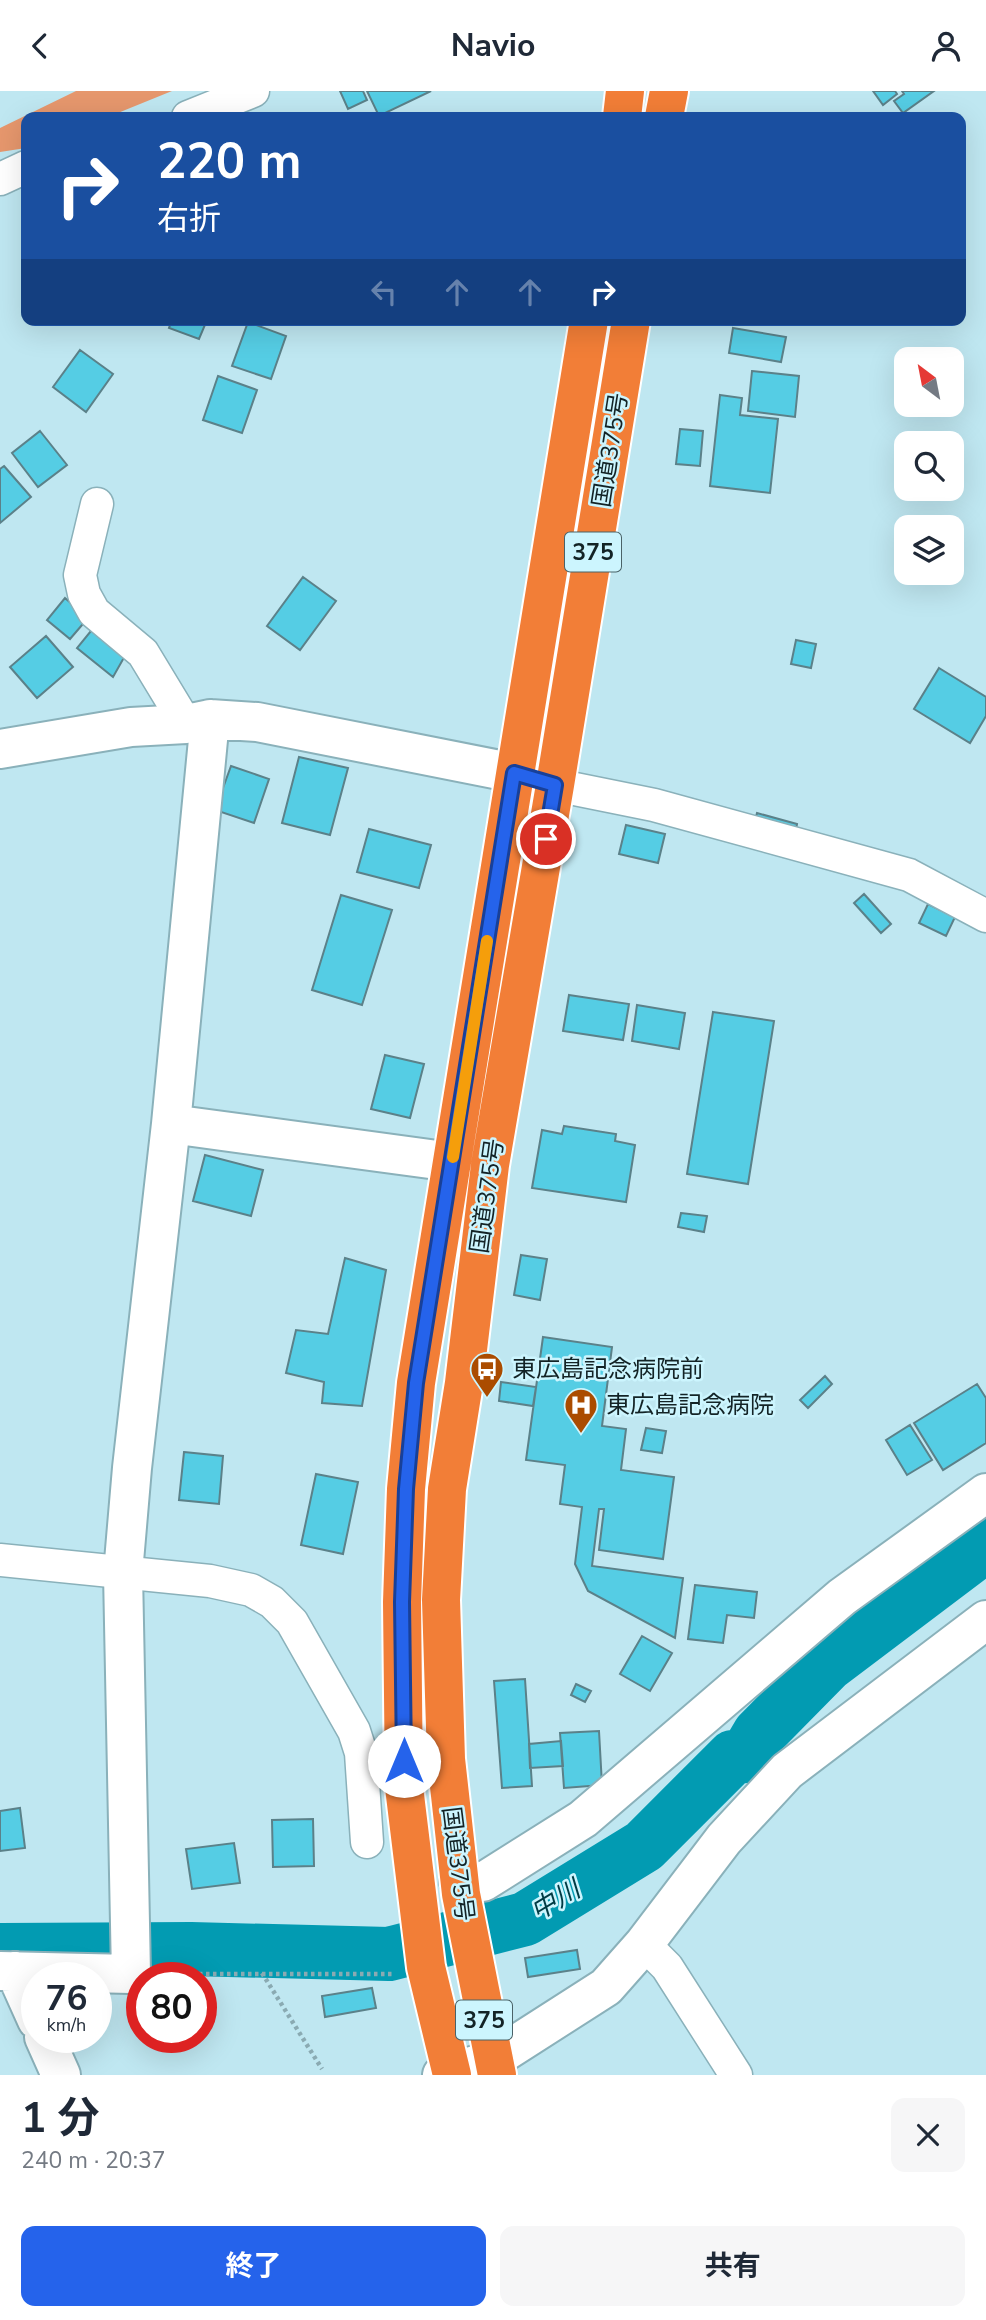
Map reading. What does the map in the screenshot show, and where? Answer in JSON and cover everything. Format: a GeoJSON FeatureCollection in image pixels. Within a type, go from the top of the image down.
{"type":"FeatureCollection","features":[{"type":"Feature","properties":{"kind":"highway"},"geometry":{"type":"LineString","coordinates":[[623,112],[625,91]]}},
{"type":"Feature","properties":{"kind":"highway"},"geometry":{"type":"LineString","coordinates":[[665,112],[668,91]]}},
{"type":"Feature","properties":{"kind":"highway","name":"国道375号"},"geometry":{"type":"LineString","coordinates":[[448,2074],[411,1970],[417,1892],[404,1787],[402,1602],[406,1489],[416,1383],[588,326]]}},
{"type":"Feature","properties":{"kind":"highway","name":"国道375号"},"geometry":{"type":"LineString","coordinates":[[494,2067],[460,1888],[445,1746],[441,1600],[447,1489],[464,1383],[490,1165],[630,326]]}},
{"type":"Feature","properties":{"kind":"street"},"geometry":{"type":"LineString","coordinates":[[200,112],[253,91]]}},
{"type":"Feature","properties":{"kind":"street"},"geometry":{"type":"LineString","coordinates":[[0,179],[21,169]]}},
{"type":"Feature","properties":{"kind":"street"},"geometry":{"type":"LineString","coordinates":[[97,504],[80,575],[84,594],[94,612],[143,653],[198,721],[171,1124],[133,1456],[123,1573],[131,1962]]}},
{"type":"Feature","properties":{"kind":"street"},"geometry":{"type":"LineString","coordinates":[[0,749],[131,727],[198,721],[257,722],[514,773],[555,785],[654,805],[909,875],[986,916]]}},
{"type":"Feature","properties":{"kind":"street"},"geometry":{"type":"LineString","coordinates":[[171,1124],[452,1163]]}},
{"type":"Feature","properties":{"kind":"street"},"geometry":{"type":"LineString","coordinates":[[460,1888],[483,1882],[583,1819],[842,1597],[986,1493]]}},
{"type":"Feature","properties":{"kind":"street"},"geometry":{"type":"LineString","coordinates":[[0,1560],[210,1581],[251,1590],[272,1602],[292,1622],[354,1731],[360,1753],[367,1842]]}},
{"type":"Feature","properties":{"kind":"street"},"geometry":{"type":"LineString","coordinates":[[448,2074],[494,2067],[606,1987],[644,1944],[724,1839],[787,1771],[986,1620]]}},
{"type":"Feature","properties":{"kind":"street"},"geometry":{"type":"LineString","coordinates":[[363,1791],[404,1787]]}},
{"type":"Feature","properties":{"kind":"street"},"geometry":{"type":"LineString","coordinates":[[644,1944],[667,1967],[736,2075]]}},
{"type":"Feature","properties":{"kind":"street"},"geometry":{"type":"LineString","coordinates":[[21,1993],[8,1971],[126,1968]]}},
{"type":"Feature","properties":{"kind":"street"},"geometry":{"type":"LineString","coordinates":[[51,2053],[61,2075]]}},
{"type":"Feature","properties":{"kind":"path"},"geometry":{"type":"LineString","coordinates":[[217,1971],[411,1970]]}},
{"type":"Feature","properties":{"kind":"path"},"geometry":{"type":"LineString","coordinates":[[262,1972],[322,2069]]}},
{"type":"Feature","properties":{"kind":"shaded area"},"geometry":{"type":"Polygon","coordinates":[[[76,91],[172,91],[120,112],[33,112],[76,91]]]}},
{"type":"Feature","properties":{"kind":"shaded area"},"geometry":{"type":"Polygon","coordinates":[[[21,118],[21,149],[0,152],[0,128],[21,118]]]}},
{"type":"Feature","properties":{"kind":"building"},"geometry":{"type":"Polygon","coordinates":[[[340,91],[363,91],[367,100],[348,109],[340,91]]]}},
{"type":"Feature","properties":{"kind":"building"},"geometry":{"type":"Polygon","coordinates":[[[367,91],[431,91],[387,112],[377,112],[367,91]]]}},
{"type":"Feature","properties":{"kind":"building"},"geometry":{"type":"Polygon","coordinates":[[[873,91],[895,91],[897,94],[883,105],[873,91]]]}},
{"type":"Feature","properties":{"kind":"building"},"geometry":{"type":"Polygon","coordinates":[[[902,91],[934,91],[902,112],[894,101],[904,94],[902,91]]]}},
{"type":"Feature","properties":{"kind":"building"},"geometry":{"type":"Polygon","coordinates":[[[170,326],[204,326],[199,339],[169,328],[170,326]]]}},
{"type":"Feature","properties":{"kind":"building"},"geometry":{"type":"Polygon","coordinates":[[[247,326],[259,326],[286,336],[271,379],[232,366],[247,326]]]}},
{"type":"Feature","properties":{"kind":"building"},"geometry":{"type":"Polygon","coordinates":[[[733,328],[786,337],[781,362],[729,353],[733,328]]]}},
{"type":"Feature","properties":{"kind":"building"},"geometry":{"type":"Polygon","coordinates":[[[80,350],[113,374],[86,412],[53,387],[80,350]]]}},
{"type":"Feature","properties":{"kind":"building"},"geometry":{"type":"Polygon","coordinates":[[[752,371],[799,376],[795,417],[748,411],[752,371]]]}},
{"type":"Feature","properties":{"kind":"building"},"geometry":{"type":"Polygon","coordinates":[[[218,376],[257,390],[242,433],[203,420],[218,376]]]}},
{"type":"Feature","properties":{"kind":"building"},"geometry":{"type":"Polygon","coordinates":[[[720,395],[742,398],[740,415],[778,419],[770,493],[710,486],[720,395]]]}},
{"type":"Feature","properties":{"kind":"building"},"geometry":{"type":"Polygon","coordinates":[[[680,429],[703,431],[700,466],[676,464],[680,429]]]}},
{"type":"Feature","properties":{"kind":"building"},"geometry":{"type":"Polygon","coordinates":[[[40,431],[67,465],[38,487],[12,453],[40,431]]]}},
{"type":"Feature","properties":{"kind":"building"},"geometry":{"type":"Polygon","coordinates":[[[4,466],[31,497],[0,523],[0,469],[4,466]]]}},
{"type":"Feature","properties":{"kind":"building"},"geometry":{"type":"Polygon","coordinates":[[[303,577],[336,601],[300,650],[267,626],[303,577]]]}},
{"type":"Feature","properties":{"kind":"building"},"geometry":{"type":"Polygon","coordinates":[[[65,598],[88,618],[70,639],[47,620],[65,598]]]}},
{"type":"Feature","properties":{"kind":"building"},"geometry":{"type":"Polygon","coordinates":[[[95,626],[126,654],[113,677],[77,648],[95,626]]]}},
{"type":"Feature","properties":{"kind":"building"},"geometry":{"type":"Polygon","coordinates":[[[46,636],[73,667],[37,698],[10,667],[46,636]]]}},
{"type":"Feature","properties":{"kind":"building"},"geometry":{"type":"Polygon","coordinates":[[[796,640],[816,644],[811,668],[791,664],[796,640]]]}},
{"type":"Feature","properties":{"kind":"building"},"geometry":{"type":"Polygon","coordinates":[[[939,668],[986,697],[986,716],[970,743],[914,709],[939,668]]]}},
{"type":"Feature","properties":{"kind":"building"},"geometry":{"type":"Polygon","coordinates":[[[299,757],[348,768],[330,835],[282,823],[299,757]]]}},
{"type":"Feature","properties":{"kind":"building"},"geometry":{"type":"Polygon","coordinates":[[[231,766],[269,779],[254,823],[215,810],[231,766]]]}},
{"type":"Feature","properties":{"kind":"building"},"geometry":{"type":"Polygon","coordinates":[[[757,813],[797,824],[795,835],[754,824],[757,813]]]}},
{"type":"Feature","properties":{"kind":"building"},"geometry":{"type":"Polygon","coordinates":[[[626,825],[665,834],[658,863],[619,854],[626,825]]]}},
{"type":"Feature","properties":{"kind":"building"},"geometry":{"type":"Polygon","coordinates":[[[369,829],[431,845],[419,888],[357,872],[369,829]]]}},
{"type":"Feature","properties":{"kind":"building"},"geometry":{"type":"Polygon","coordinates":[[[864,894],[891,924],[881,933],[854,903],[864,894]]]}},
{"type":"Feature","properties":{"kind":"building"},"geometry":{"type":"Polygon","coordinates":[[[341,895],[392,910],[362,1005],[312,990],[341,895]]]}},
{"type":"Feature","properties":{"kind":"building"},"geometry":{"type":"Polygon","coordinates":[[[928,904],[955,917],[946,936],[919,923],[928,904]]]}},
{"type":"Feature","properties":{"kind":"building"},"geometry":{"type":"Polygon","coordinates":[[[569,995],[629,1004],[623,1040],[563,1031],[569,995]]]}},
{"type":"Feature","properties":{"kind":"building"},"geometry":{"type":"Polygon","coordinates":[[[637,1005],[685,1013],[679,1049],[632,1041],[637,1005]]]}},
{"type":"Feature","properties":{"kind":"building"},"geometry":{"type":"Polygon","coordinates":[[[713,1012],[774,1021],[748,1184],[687,1174],[713,1012]]]}},
{"type":"Feature","properties":{"kind":"building"},"geometry":{"type":"Polygon","coordinates":[[[385,1055],[424,1064],[410,1118],[371,1109],[385,1055]]]}},
{"type":"Feature","properties":{"kind":"building"},"geometry":{"type":"Polygon","coordinates":[[[564,1126],[616,1134],[615,1141],[635,1145],[626,1202],[532,1188],[542,1130],[562,1134],[564,1126]]]}},
{"type":"Feature","properties":{"kind":"building"},"geometry":{"type":"Polygon","coordinates":[[[205,1155],[263,1170],[251,1216],[193,1201],[205,1155]]]}},
{"type":"Feature","properties":{"kind":"building"},"geometry":{"type":"Polygon","coordinates":[[[681,1213],[707,1216],[704,1232],[678,1227],[681,1213]]]}},
{"type":"Feature","properties":{"kind":"building"},"geometry":{"type":"Polygon","coordinates":[[[521,1255],[547,1259],[540,1300],[514,1295],[521,1255]]]}},
{"type":"Feature","properties":{"kind":"building"},"geometry":{"type":"Polygon","coordinates":[[[345,1258],[386,1270],[362,1406],[322,1403],[324,1382],[286,1373],[296,1330],[328,1334],[345,1258]]]}},
{"type":"Feature","properties":{"kind":"building"},"geometry":{"type":"Polygon","coordinates":[[[543,1337],[612,1347],[602,1426],[626,1429],[621,1470],[674,1477],[663,1559],[599,1550],[604,1509],[599,1509],[592,1566],[683,1578],[675,1638],[588,1591],[575,1564],[582,1507],[560,1504],[565,1465],[526,1460],[543,1337]]]}},
{"type":"Feature","properties":{"kind":"building"},"geometry":{"type":"Polygon","coordinates":[[[825,1376],[832,1384],[808,1408],[800,1400],[825,1376]]]}},
{"type":"Feature","properties":{"kind":"building"},"geometry":{"type":"Polygon","coordinates":[[[501,1382],[536,1387],[533,1406],[499,1401],[501,1382]]]}},
{"type":"Feature","properties":{"kind":"building"},"geometry":{"type":"Polygon","coordinates":[[[977,1384],[986,1398],[986,1443],[943,1470],[914,1423],[977,1384]]]}},
{"type":"Feature","properties":{"kind":"building"},"geometry":{"type":"Polygon","coordinates":[[[910,1425],[932,1460],[907,1475],[886,1440],[910,1425]]]}},
{"type":"Feature","properties":{"kind":"building"},"geometry":{"type":"Polygon","coordinates":[[[646,1428],[666,1431],[662,1453],[641,1450],[646,1428]]]}},
{"type":"Feature","properties":{"kind":"building"},"geometry":{"type":"Polygon","coordinates":[[[184,1452],[223,1456],[219,1504],[179,1500],[184,1452]]]}},
{"type":"Feature","properties":{"kind":"building"},"geometry":{"type":"Polygon","coordinates":[[[316,1474],[358,1482],[343,1554],[301,1545],[316,1474]]]}},
{"type":"Feature","properties":{"kind":"building"},"geometry":{"type":"Polygon","coordinates":[[[695,1585],[757,1592],[754,1618],[727,1615],[723,1643],[688,1639],[695,1585]]]}},
{"type":"Feature","properties":{"kind":"building"},"geometry":{"type":"Polygon","coordinates":[[[642,1636],[672,1653],[650,1691],[620,1674],[642,1636]]]}},
{"type":"Feature","properties":{"kind":"building"},"geometry":{"type":"Polygon","coordinates":[[[525,1679],[532,1786],[502,1788],[494,1681],[525,1679]]]}},
{"type":"Feature","properties":{"kind":"building"},"geometry":{"type":"Polygon","coordinates":[[[576,1684],[591,1691],[585,1702],[571,1695],[576,1684]]]}},
{"type":"Feature","properties":{"kind":"building"},"geometry":{"type":"Polygon","coordinates":[[[599,1731],[602,1785],[564,1788],[560,1733],[599,1731]]]}},
{"type":"Feature","properties":{"kind":"building"},"geometry":{"type":"Polygon","coordinates":[[[561,1741],[563,1766],[530,1768],[529,1744],[561,1741]]]}},
{"type":"Feature","properties":{"kind":"building"},"geometry":{"type":"Polygon","coordinates":[[[20,1808],[25,1848],[0,1851],[0,1811],[20,1808]]]}},
{"type":"Feature","properties":{"kind":"building"},"geometry":{"type":"Polygon","coordinates":[[[313,1819],[314,1866],[273,1867],[272,1820],[313,1819]]]}},
{"type":"Feature","properties":{"kind":"building"},"geometry":{"type":"Polygon","coordinates":[[[234,1843],[240,1883],[192,1889],[186,1849],[234,1843]]]}},
{"type":"Feature","properties":{"kind":"building"},"geometry":{"type":"Polygon","coordinates":[[[577,1950],[580,1969],[528,1977],[525,1958],[577,1950]]]}},
{"type":"Feature","properties":{"kind":"building"},"geometry":{"type":"Polygon","coordinates":[[[372,1988],[376,2008],[325,2017],[322,1996],[372,1988]]]}},
{"type":"Feature","properties":{"kind":"waterway","name":"中川"},"geometry":{"type":"LineString","coordinates":[[0,1950],[191,1949],[389,1954],[525,1919],[644,1846],[733,1757],[746,1756],[759,1734],[827,1665],[986,1545]]}},
{"type":"Feature","properties":{"kind":"slow traffic"},"geometry":{"type":"LineString","coordinates":[[453,1157],[487,941]]}},
{"type":"Feature","properties":{"kind":"place","name":"東広島記念病院前"},"geometry":{"type":"Point","coordinates":[487,1399]}},
{"type":"Feature","properties":{"kind":"place","name":"東広島記念病院"},"geometry":{"type":"Point","coordinates":[581,1435]}},
{"type":"Feature","properties":{"kind":"route"},"geometry":{"type":"LineString","coordinates":[[404,1761],[402,1602],[406,1489],[416,1383],[514,773],[555,785],[546,839]]}}]}
